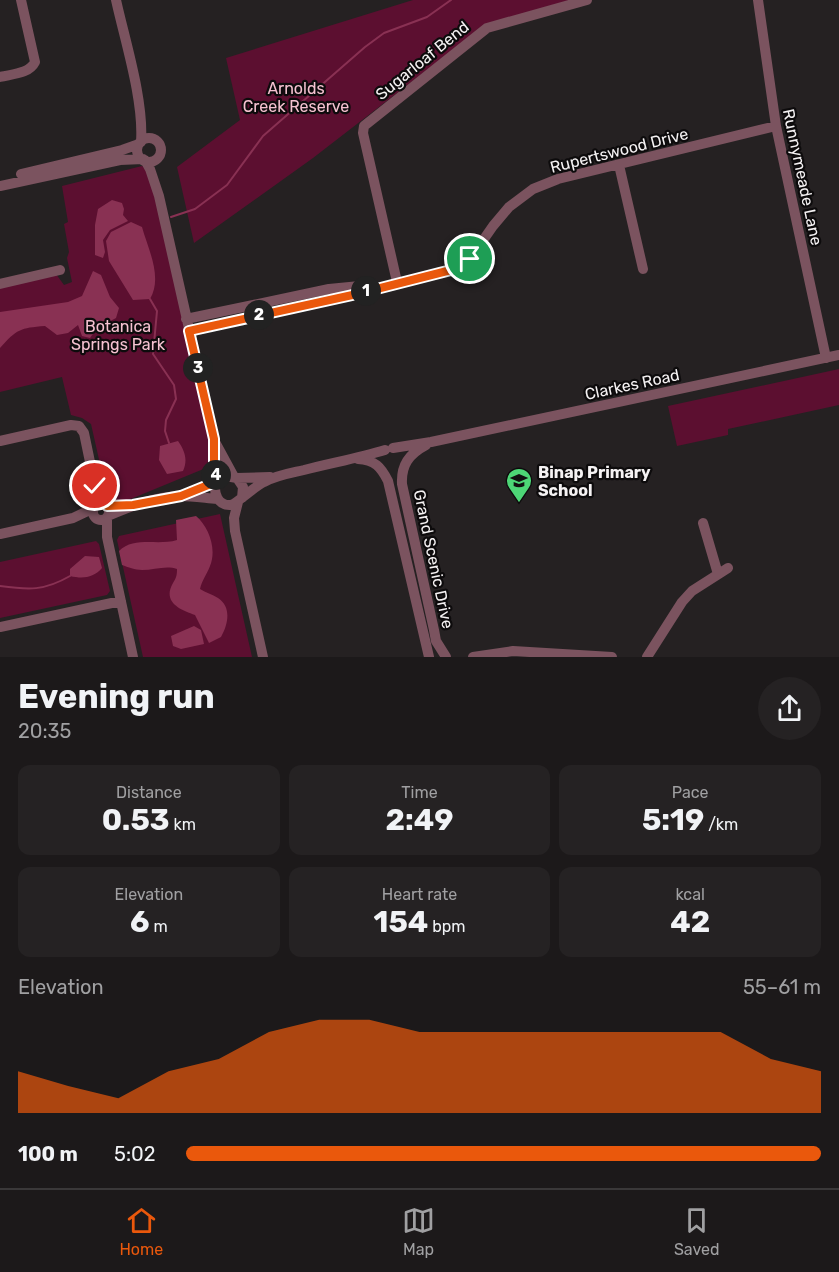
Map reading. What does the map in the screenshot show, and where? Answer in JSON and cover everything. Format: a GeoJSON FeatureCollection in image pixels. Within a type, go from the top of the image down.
{"type":"FeatureCollection","features":[{"type":"Feature","properties":{"kind":"street"},"geometry":{"type":"LineString","coordinates":[[0,77],[24,72],[35,62],[21,0]]}},
{"type":"Feature","properties":{"kind":"street"},"geometry":{"type":"LineString","coordinates":[[116,0],[139,104],[142,129],[138,150],[150,169],[159,196],[214,439],[214,466],[217,482],[214,489],[235,531]]}},
{"type":"Feature","properties":{"kind":"street","name":"Sugarloaf Bend"},"geometry":{"type":"LineString","coordinates":[[397,282],[363,133],[364,126],[487,28],[587,0]]}},
{"type":"Feature","properties":{"kind":"street","name":"Runnymeade Lane"},"geometry":{"type":"LineString","coordinates":[[758,0],[776,126],[826,358]]}},
{"type":"Feature","properties":{"kind":"street"},"geometry":{"type":"LineString","coordinates":[[139,104],[160,145],[159,196]]}},
{"type":"Feature","properties":{"kind":"street","name":"Rupertswood Drive"},"geometry":{"type":"LineString","coordinates":[[186,318],[357,294],[455,269],[470,259],[504,213],[533,189],[558,179],[776,126]]}},
{"type":"Feature","properties":{"kind":"street"},"geometry":{"type":"LineString","coordinates":[[0,179],[122,150],[150,138],[156,140]]}},
{"type":"Feature","properties":{"kind":"street"},"geometry":{"type":"LineString","coordinates":[[0,186],[120,160],[155,160],[161,152]]}},
{"type":"Feature","properties":{"kind":"street"},"geometry":{"type":"LineString","coordinates":[[619,165],[643,269]]}},
{"type":"Feature","properties":{"kind":"street"},"geometry":{"type":"LineString","coordinates":[[0,284],[60,270]]}},
{"type":"Feature","properties":{"kind":"street","name":"Rupertswood Drive"},"geometry":{"type":"LineString","coordinates":[[189,331],[277,306]]}},
{"type":"Feature","properties":{"kind":"street","name":"Clarkes Road"},"geometry":{"type":"LineString","coordinates":[[235,477],[273,477],[389,449],[839,355]]}},
{"type":"Feature","properties":{"kind":"street"},"geometry":{"type":"LineString","coordinates":[[0,441],[71,425],[79,426],[84,433],[133,657]]}},
{"type":"Feature","properties":{"kind":"street"},"geometry":{"type":"LineString","coordinates":[[214,439],[243,487],[235,511],[235,531],[263,657]]}},
{"type":"Feature","properties":{"kind":"street","name":"Clarkes Road"},"geometry":{"type":"LineString","coordinates":[[351,459],[375,463],[393,473],[401,470],[414,452],[431,442]]}},
{"type":"Feature","properties":{"kind":"street"},"geometry":{"type":"LineString","coordinates":[[382,468],[380,458],[389,449],[403,454],[404,464]]}},
{"type":"Feature","properties":{"kind":"street","name":"Grand Scenic Drive"},"geometry":{"type":"LineString","coordinates":[[404,464],[403,491],[436,640],[445,657],[439,657]]}},
{"type":"Feature","properties":{"kind":"street","name":"Grand Scenic Drive"},"geometry":{"type":"LineString","coordinates":[[382,468],[392,492],[429,657]]}},
{"type":"Feature","properties":{"kind":"street"},"geometry":{"type":"LineString","coordinates":[[0,534],[181,496],[217,482],[225,476],[235,477]]}},
{"type":"Feature","properties":{"kind":"street","name":"Clarkes Road"},"geometry":{"type":"LineString","coordinates":[[240,500],[250,489],[273,477]]}},
{"type":"Feature","properties":{"kind":"street"},"geometry":{"type":"LineString","coordinates":[[181,496],[218,501],[229,505],[240,500]]}},
{"type":"Feature","properties":{"kind":"street"},"geometry":{"type":"LineString","coordinates":[[703,523],[718,574]]}},
{"type":"Feature","properties":{"kind":"street"},"geometry":{"type":"LineString","coordinates":[[647,657],[682,602],[692,591],[728,568]]}},
{"type":"Feature","properties":{"kind":"street"},"geometry":{"type":"LineString","coordinates":[[0,627],[121,601]]}},
{"type":"Feature","properties":{"kind":"street"},"geometry":{"type":"LineString","coordinates":[[473,657],[513,651],[612,657]]}},
{"type":"Feature","properties":{"kind":"green space","name":"Arnolds Creek Reserve"},"geometry":{"type":"Polygon","coordinates":[[[413,0],[575,0],[485,25],[313,158],[194,243],[177,167],[240,120],[226,58],[413,0]]]}},
{"type":"Feature","properties":{"kind":"green space","name":"Botanica Springs Park"},"geometry":{"type":"Polygon","coordinates":[[[142,166],[151,173],[218,463],[121,503],[107,495],[91,424],[71,415],[62,377],[0,392],[0,287],[56,274],[64,285],[72,282],[67,258],[69,252],[64,224],[68,222],[62,186],[142,166]]]}},
{"type":"Feature","properties":{"kind":"green space"},"geometry":{"type":"Polygon","coordinates":[[[839,369],[839,405],[728,429],[728,435],[677,446],[668,406],[839,369]]]}},
{"type":"Feature","properties":{"kind":"green space"},"geometry":{"type":"Polygon","coordinates":[[[220,514],[252,657],[143,657],[117,540],[119,536],[220,514]]]}},
{"type":"Feature","properties":{"kind":"green space"},"geometry":{"type":"Polygon","coordinates":[[[96,541],[99,544],[110,591],[107,595],[0,618],[0,562],[96,541]]]}},
{"type":"Feature","properties":{"kind":"shaded area"},"geometry":{"type":"Polygon","coordinates":[[[112,200],[122,203],[123,215],[128,221],[110,230],[103,240],[105,252],[103,258],[95,255],[95,225],[98,209],[112,200]]]}},
{"type":"Feature","properties":{"kind":"shaded area"},"geometry":{"type":"Polygon","coordinates":[[[131,222],[142,227],[153,263],[155,282],[150,299],[133,300],[109,261],[106,241],[111,232],[131,222]]]}},
{"type":"Feature","properties":{"kind":"shaded area"},"geometry":{"type":"Polygon","coordinates":[[[93,271],[101,275],[110,297],[119,308],[116,318],[97,328],[90,338],[82,336],[78,325],[68,333],[57,335],[45,326],[24,329],[0,348],[0,312],[68,302],[82,296],[93,271]]]}},
{"type":"Feature","properties":{"kind":"shaded area"},"geometry":{"type":"Polygon","coordinates":[[[178,441],[185,456],[185,467],[183,471],[167,474],[159,460],[160,446],[178,441]]]}},
{"type":"Feature","properties":{"kind":"shaded area"},"geometry":{"type":"Polygon","coordinates":[[[196,516],[208,532],[213,553],[200,589],[218,598],[227,611],[227,622],[221,637],[209,643],[195,615],[179,608],[171,600],[170,590],[177,569],[142,570],[122,565],[119,551],[132,544],[177,540],[176,520],[196,516]]]}},
{"type":"Feature","properties":{"kind":"shaded area"},"geometry":{"type":"Polygon","coordinates":[[[85,556],[99,557],[102,568],[88,577],[70,576],[70,569],[85,556]]]}},
{"type":"Feature","properties":{"kind":"shaded area"},"geometry":{"type":"Polygon","coordinates":[[[194,626],[201,630],[204,644],[181,649],[173,646],[171,636],[194,626]]]}},
{"type":"Feature","properties":{"kind":"waterway"},"geometry":{"type":"LineString","coordinates":[[171,217],[195,209],[227,185],[263,136],[365,47],[384,33],[427,17],[451,0]]}},
{"type":"Feature","properties":{"kind":"waterway"},"geometry":{"type":"LineString","coordinates":[[150,299],[157,311],[153,354],[174,385],[176,399],[166,420],[165,431],[169,443]]}},
{"type":"Feature","properties":{"kind":"waterway"},"geometry":{"type":"LineString","coordinates":[[0,586],[44,587],[70,576]]}},
{"type":"Feature","properties":{"kind":"place","name":"Binap Primary School"},"geometry":{"type":"Point","coordinates":[519,504]}},
{"type":"Feature","properties":{"kind":"route"},"geometry":{"type":"LineString","coordinates":[[95,486],[107,506],[133,505],[181,496],[218,481],[214,466],[214,439],[189,331],[357,294],[455,269],[470,259]]}}]}
